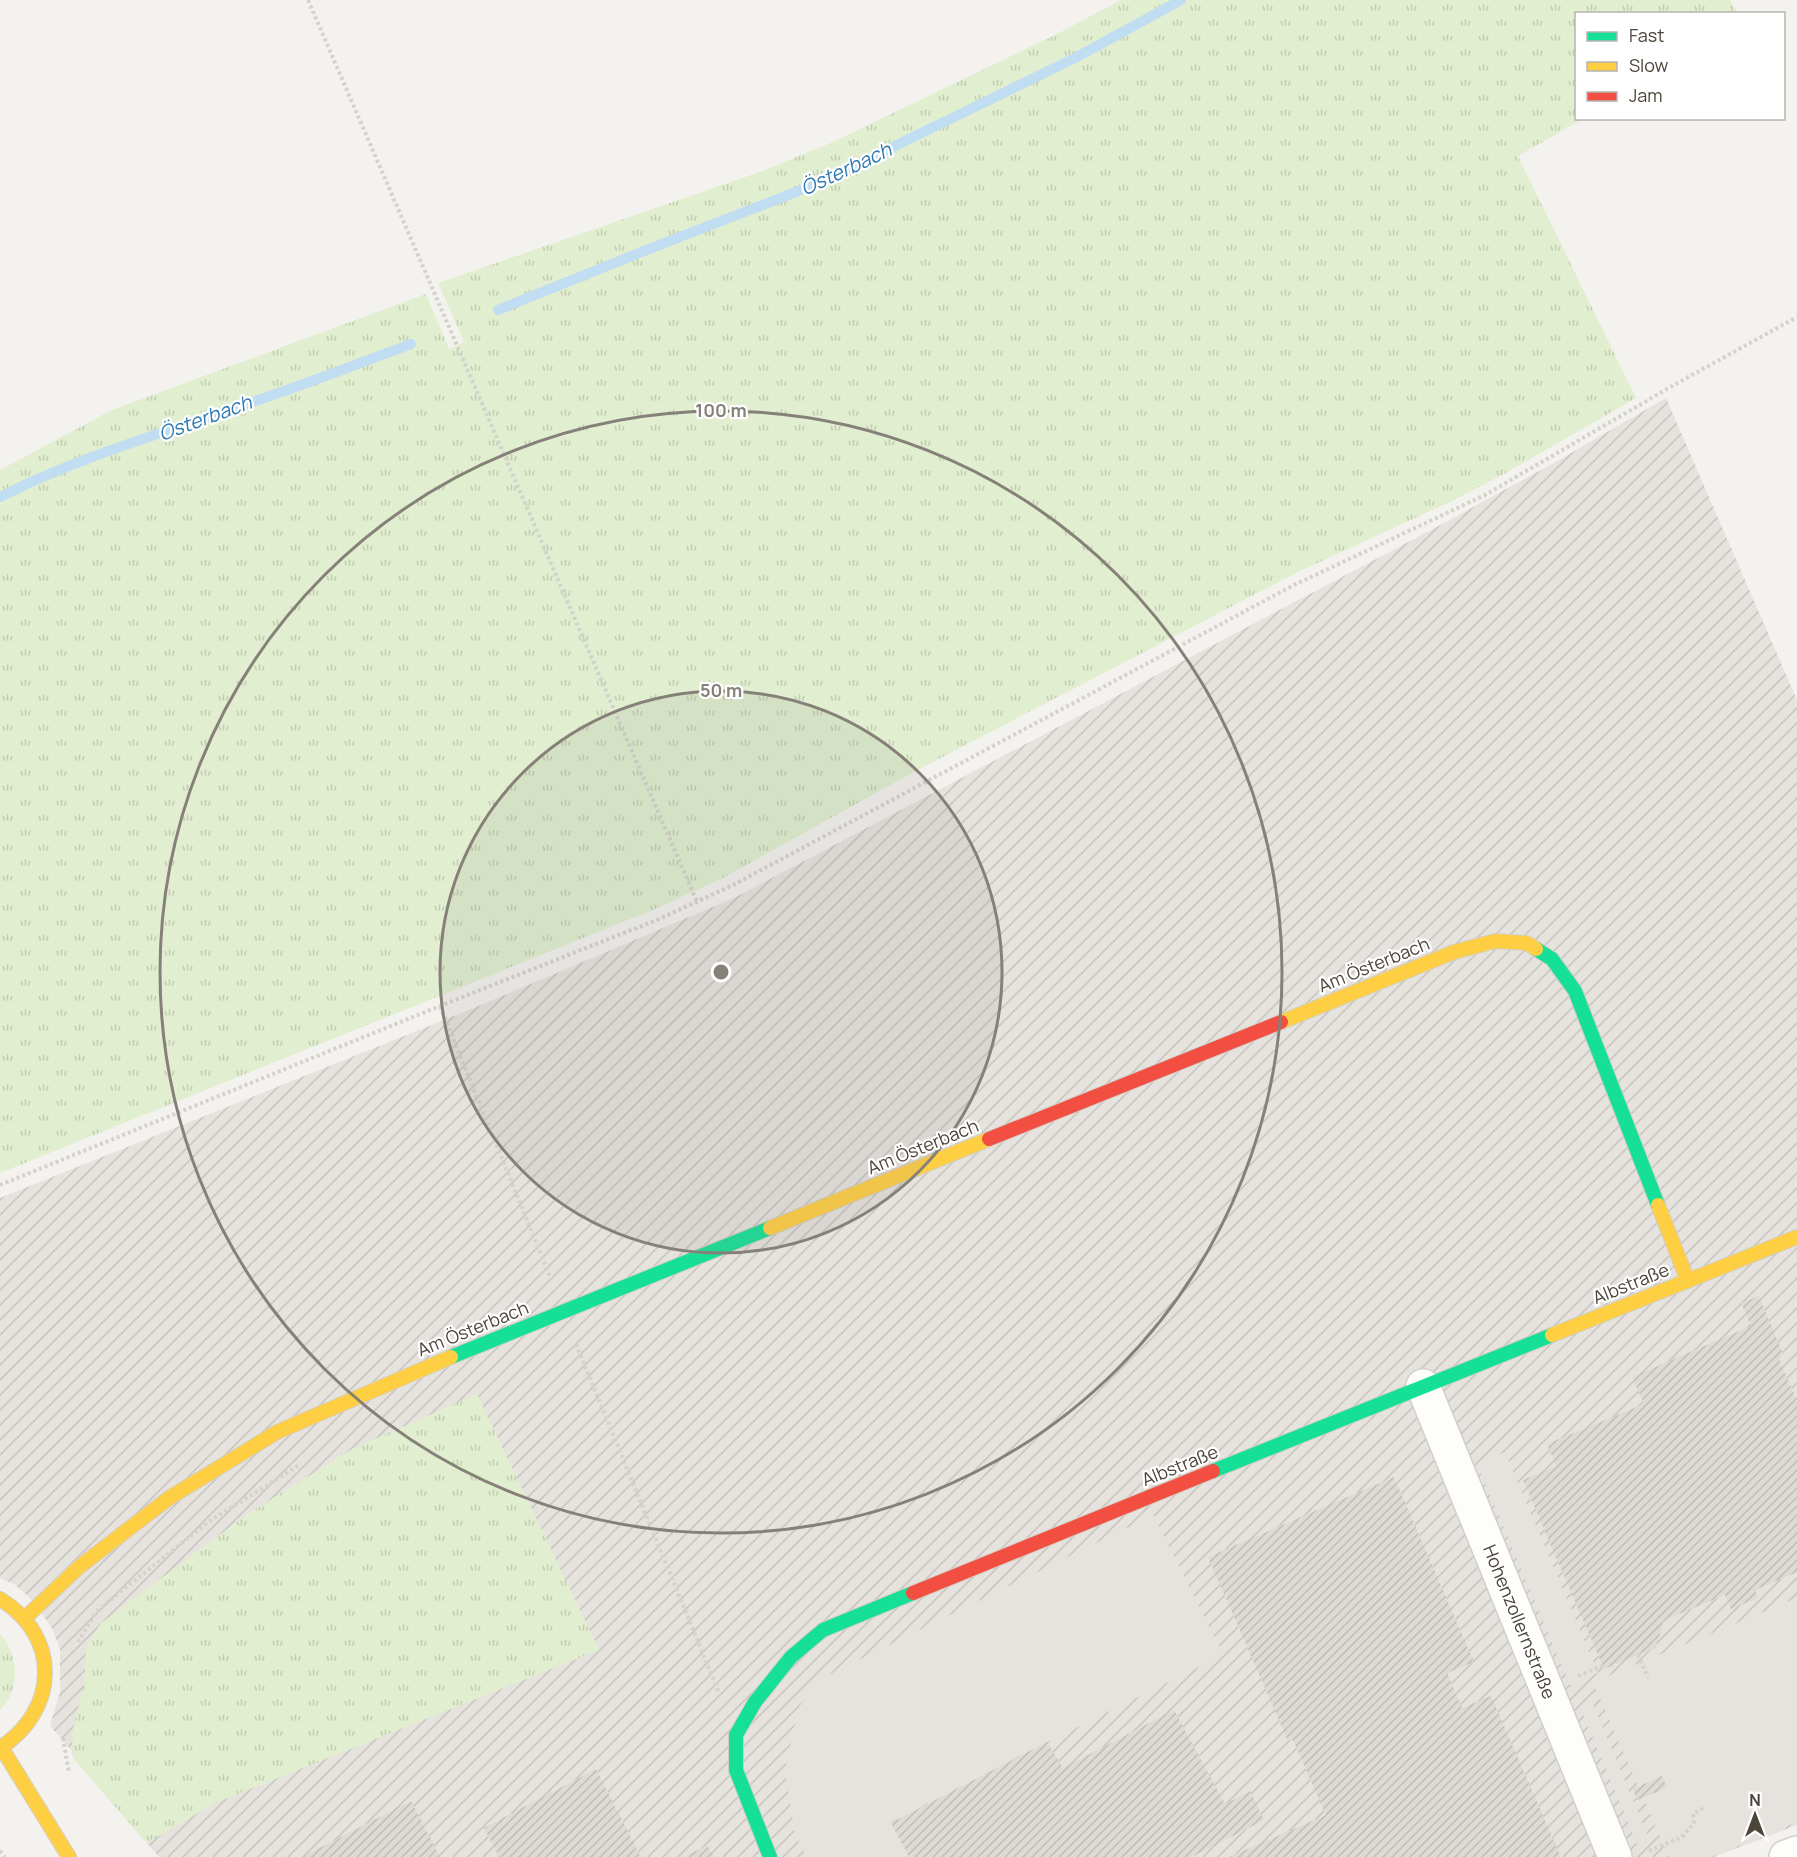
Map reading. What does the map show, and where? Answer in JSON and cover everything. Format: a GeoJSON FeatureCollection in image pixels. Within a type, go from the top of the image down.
{"type":"FeatureCollection","features":[{"type":"Feature","properties":{"kind":"street","name":"Am Österbach"},"geometry":{"type":"LineString","coordinates":[[25,1618],[79,1567],[169,1498],[277,1432],[403,1376],[1454,952],[1495,941],[1527,943],[1552,959],[1575,991],[1688,1281]]}},
{"type":"Feature","properties":{"kind":"street","name":"Albstraße"},"geometry":{"type":"LineString","coordinates":[[770,1857],[736,1770],[736,1735],[755,1701],[784,1666],[823,1630],[1423,1386],[1797,1238]]}},
{"type":"Feature","properties":{"kind":"street","name":"Hohenzollernstraße"},"geometry":{"type":"LineString","coordinates":[[1423,1386],[1630,1855]]}},
{"type":"Feature","properties":{"kind":"street"},"geometry":{"type":"LineString","coordinates":[[0,1599],[25,1618],[39,1638],[45,1663],[45,1688],[36,1712],[22,1732],[1,1747],[69,1857]]}},
{"type":"Feature","properties":{"kind":"street"},"geometry":{"type":"LineString","coordinates":[[1786,1857],[1797,1853]]}},
{"type":"Feature","properties":{"kind":"path"},"geometry":{"type":"LineString","coordinates":[[308,0],[697,902]]}},
{"type":"Feature","properties":{"kind":"path"},"geometry":{"type":"LineString","coordinates":[[0,1185],[659,919],[733,885],[1294,585],[1485,495],[1674,385],[1797,317]]}},
{"type":"Feature","properties":{"kind":"path"},"geometry":{"type":"LineString","coordinates":[[440,1006],[736,1735]]}},
{"type":"Feature","properties":{"kind":"path"},"geometry":{"type":"LineString","coordinates":[[566,1348],[576,1344]]}},
{"type":"Feature","properties":{"kind":"path"},"geometry":{"type":"LineString","coordinates":[[78,1643],[96,1612],[110,1600],[211,1520],[306,1461]]}},
{"type":"Feature","properties":{"kind":"path"},"geometry":{"type":"LineString","coordinates":[[1638,1655],[1648,1678]]}},
{"type":"Feature","properties":{"kind":"path"},"geometry":{"type":"LineString","coordinates":[[63,1730],[69,1773]]}},
{"type":"Feature","properties":{"kind":"path"},"geometry":{"type":"LineString","coordinates":[[1630,1855],[1682,1837],[1694,1823],[1693,1814],[1705,1807]]}},
{"type":"Feature","properties":{"kind":"path"},"geometry":{"type":"LineString","coordinates":[[0,1851],[5,1857]]}},
{"type":"Feature","properties":{"kind":"shaded area"},"geometry":{"type":"Polygon","coordinates":[[[1666,398],[1797,700],[1797,1825],[1714,1857],[159,1857],[73,1758],[72,1751],[50,1726],[60,1692],[60,1649],[52,1628],[31,1599],[14,1584],[0,1578],[0,1198],[469,1010],[734,898],[1435,528],[1666,398]]]}},
{"type":"Feature","properties":{"kind":"shaded area"},"geometry":{"type":"Polygon","coordinates":[[[1505,1452],[1598,1673],[1570,1685],[1477,1464],[1505,1452]]]}},
{"type":"Feature","properties":{"kind":"shaded area"},"geometry":{"type":"Polygon","coordinates":[[[1153,1515],[1223,1655],[891,1822],[909,1857],[807,1857],[795,1834],[785,1770],[799,1707],[818,1680],[1153,1515]]]}},
{"type":"Feature","properties":{"kind":"shaded area"},"geometry":{"type":"Polygon","coordinates":[[[1797,1598],[1797,1822],[1711,1857],[1669,1857],[1593,1682],[1797,1598]]]}},
{"type":"Feature","properties":{"kind":"shaded area"},"geometry":{"type":"Polygon","coordinates":[[[1592,1702],[1650,1841],[1638,1846],[1580,1707],[1592,1702]]]}},
{"type":"Feature","properties":{"kind":"green space"},"geometry":{"type":"Polygon","coordinates":[[[1121,0],[1730,0],[1736,12],[1575,12],[1575,120],[1581,120],[1518,156],[1636,398],[1504,474],[1452,501],[1298,572],[912,773],[721,879],[655,909],[0,1173],[0,470],[112,410],[426,294],[449,349],[464,342],[438,283],[757,173],[833,142],[1059,33],[1121,0]]]}},
{"type":"Feature","properties":{"kind":"green space"},"geometry":{"type":"Polygon","coordinates":[[[477,1394],[599,1650],[215,1803],[147,1843],[73,1758],[72,1734],[84,1684],[86,1647],[101,1623],[249,1513],[352,1449],[477,1394]]]}},
{"type":"Feature","properties":{"kind":"green space"},"geometry":{"type":"Polygon","coordinates":[[[0,1634],[11,1652],[15,1672],[12,1693],[0,1710],[0,1634]]]}},
{"type":"Feature","properties":{"kind":"building"},"geometry":{"type":"Polygon","coordinates":[[[1759,1296],[1783,1354],[1778,1357],[1797,1401],[1797,1572],[1755,1590],[1758,1598],[1731,1609],[1725,1595],[1662,1621],[1663,1625],[1655,1648],[1604,1669],[1523,1480],[1556,1466],[1547,1444],[1644,1404],[1632,1377],[1751,1326],[1741,1303],[1759,1296]]]}},
{"type":"Feature","properties":{"kind":"building"},"geometry":{"type":"Polygon","coordinates":[[[1394,1477],[1474,1662],[1447,1673],[1462,1708],[1491,1696],[1561,1857],[1229,1857],[1326,1815],[1293,1740],[1288,1741],[1208,1557],[1394,1477]]]}},
{"type":"Feature","properties":{"kind":"building"},"geometry":{"type":"Polygon","coordinates":[[[1174,1710],[1225,1804],[1250,1791],[1264,1820],[1192,1857],[909,1857],[891,1823],[1047,1742],[1063,1768],[1174,1710]]]}},
{"type":"Feature","properties":{"kind":"building"},"geometry":{"type":"Polygon","coordinates":[[[596,1769],[641,1857],[499,1857],[484,1828],[596,1769]]]}},
{"type":"Feature","properties":{"kind":"building"},"geometry":{"type":"Polygon","coordinates":[[[1662,1776],[1667,1788],[1637,1800],[1633,1789],[1662,1776]]]}},
{"type":"Feature","properties":{"kind":"building"},"geometry":{"type":"Polygon","coordinates":[[[411,1801],[440,1857],[302,1857],[411,1801]]]}},
{"type":"Feature","properties":{"kind":"building"},"geometry":{"type":"Polygon","coordinates":[[[707,1845],[714,1857],[684,1857],[707,1845]]]}},
{"type":"Feature","properties":{"kind":"waterway","name":"Österbach"},"geometry":{"type":"LineString","coordinates":[[498,310],[819,183],[1075,58],[1181,0]]}},
{"type":"Feature","properties":{"kind":"waterway","name":"Österbach"},"geometry":{"type":"LineString","coordinates":[[0,497],[86,459],[280,393],[411,344]]}},
{"type":"Feature","properties":{"kind":"traffic: fast"},"geometry":{"type":"LineString","coordinates":[[1536,949],[1552,959],[1575,991],[1658,1205]]}},
{"type":"Feature","properties":{"kind":"traffic: fast"},"geometry":{"type":"LineString","coordinates":[[451,1357],[770,1228]]}},
{"type":"Feature","properties":{"kind":"traffic: fast"},"geometry":{"type":"LineString","coordinates":[[1213,1471],[1552,1335]]}},
{"type":"Feature","properties":{"kind":"traffic: fast"},"geometry":{"type":"LineString","coordinates":[[770,1857],[736,1770],[736,1735],[755,1702],[791,1657],[823,1630],[913,1593]]}},
{"type":"Feature","properties":{"kind":"traffic: slow"},"geometry":{"type":"LineString","coordinates":[[1281,1022],[1454,952],[1495,941],[1527,943],[1536,949]]}},
{"type":"Feature","properties":{"kind":"traffic: slow"},"geometry":{"type":"LineString","coordinates":[[770,1228],[989,1139]]}},
{"type":"Feature","properties":{"kind":"traffic: slow"},"geometry":{"type":"LineString","coordinates":[[1658,1205],[1688,1281]]}},
{"type":"Feature","properties":{"kind":"traffic: slow"},"geometry":{"type":"LineString","coordinates":[[1552,1335],[1797,1237]]}},
{"type":"Feature","properties":{"kind":"traffic: slow"},"geometry":{"type":"LineString","coordinates":[[25,1618],[79,1567],[169,1498],[277,1432],[451,1357]]}},
{"type":"Feature","properties":{"kind":"traffic: slow"},"geometry":{"type":"LineString","coordinates":[[0,1599],[20,1614],[34,1633],[42,1652],[45,1673],[42,1694],[33,1714],[19,1732],[0,1748]]}},
{"type":"Feature","properties":{"kind":"traffic: slow"},"geometry":{"type":"LineString","coordinates":[[1,1747],[69,1857]]}},
{"type":"Feature","properties":{"kind":"traffic: jam"},"geometry":{"type":"LineString","coordinates":[[989,1139],[1281,1022]]}},
{"type":"Feature","properties":{"kind":"traffic: jam"},"geometry":{"type":"LineString","coordinates":[[913,1593],[1213,1471]]}}]}
